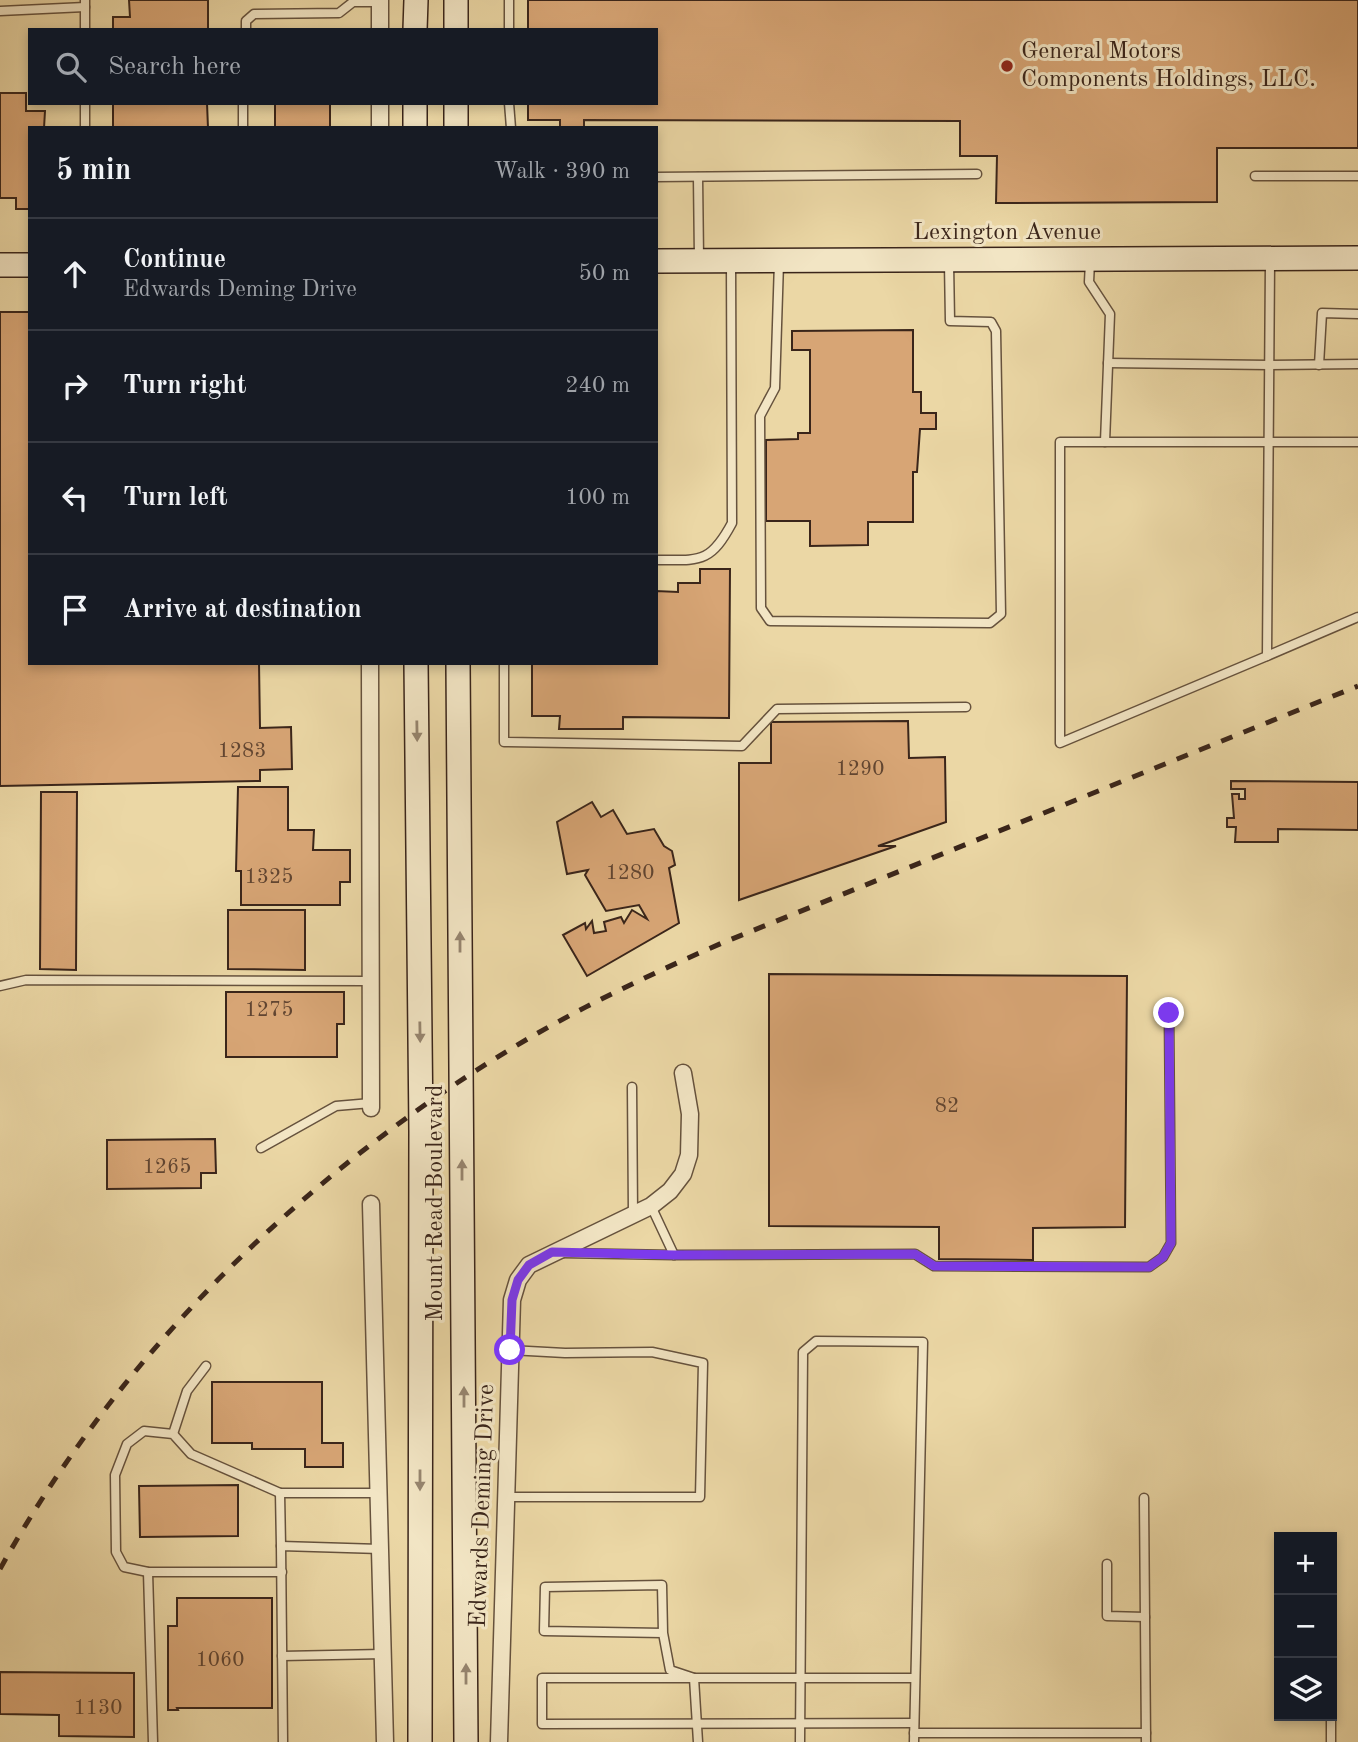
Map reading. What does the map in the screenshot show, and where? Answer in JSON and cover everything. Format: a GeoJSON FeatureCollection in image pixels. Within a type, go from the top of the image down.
{"type":"FeatureCollection","features":[{"type":"Feature","properties":{"kind":"main road"},"geometry":{"type":"LineString","coordinates":[[415,28],[416,0]]}},
{"type":"Feature","properties":{"kind":"main road"},"geometry":{"type":"LineString","coordinates":[[456,0],[456,28]]}},
{"type":"Feature","properties":{"kind":"main road"},"geometry":{"type":"LineString","coordinates":[[415,105],[415,126]]}},
{"type":"Feature","properties":{"kind":"main road"},"geometry":{"type":"LineString","coordinates":[[456,105],[456,126]]}},
{"type":"Feature","properties":{"kind":"main road","name":"Lexington Avenue"},"geometry":{"type":"LineString","coordinates":[[658,261],[1358,258]]}},
{"type":"Feature","properties":{"kind":"main road"},"geometry":{"type":"LineString","coordinates":[[0,265],[28,265]]}},
{"type":"Feature","properties":{"kind":"main road","name":"Mount Read Boulevard"},"geometry":{"type":"LineString","coordinates":[[416,665],[421,1131],[420,1742]]}},
{"type":"Feature","properties":{"kind":"main road","name":"Mount Read Boulevard"},"geometry":{"type":"LineString","coordinates":[[458,665],[467,1742]]}},
{"type":"Feature","properties":{"kind":"street"},"geometry":{"type":"LineString","coordinates":[[380,1],[380,28]]}},
{"type":"Feature","properties":{"kind":"street"},"geometry":{"type":"LineString","coordinates":[[380,105],[380,126]]}},
{"type":"Feature","properties":{"kind":"street"},"geometry":{"type":"LineString","coordinates":[[370,665],[371,1105]]}},
{"type":"Feature","properties":{"kind":"street","name":"Edwards Deming Drive"},"geometry":{"type":"LineString","coordinates":[[499,1742],[512,1300],[518,1280],[529,1265],[651,1206],[670,1191],[683,1174],[689,1155],[690,1114],[684,1073]]}},
{"type":"Feature","properties":{"kind":"street"},"geometry":{"type":"LineString","coordinates":[[371,1204],[385,1742]]}},
{"type":"Feature","properties":{"kind":"lane"},"geometry":{"type":"LineString","coordinates":[[509,0],[509,28]]}},
{"type":"Feature","properties":{"kind":"lane"},"geometry":{"type":"LineString","coordinates":[[246,28],[246,21],[254,14],[339,13],[353,2],[380,1]]}},
{"type":"Feature","properties":{"kind":"lane"},"geometry":{"type":"LineString","coordinates":[[0,11],[86,3],[86,28]]}},
{"type":"Feature","properties":{"kind":"lane"},"geometry":{"type":"LineString","coordinates":[[85,126],[86,105]]}},
{"type":"Feature","properties":{"kind":"lane"},"geometry":{"type":"LineString","coordinates":[[243,105],[243,126]]}},
{"type":"Feature","properties":{"kind":"lane"},"geometry":{"type":"LineString","coordinates":[[509,105],[511,126]]}},
{"type":"Feature","properties":{"kind":"lane"},"geometry":{"type":"LineString","coordinates":[[658,177],[977,174]]}},
{"type":"Feature","properties":{"kind":"lane"},"geometry":{"type":"LineString","coordinates":[[1255,176],[1358,176]]}},
{"type":"Feature","properties":{"kind":"lane"},"geometry":{"type":"LineString","coordinates":[[698,177],[699,261]]}},
{"type":"Feature","properties":{"kind":"lane"},"geometry":{"type":"LineString","coordinates":[[1090,259],[1089,282],[1110,314],[1105,442]]}},
{"type":"Feature","properties":{"kind":"lane"},"geometry":{"type":"LineString","coordinates":[[1267,656],[1270,259]]}},
{"type":"Feature","properties":{"kind":"lane"},"geometry":{"type":"LineString","coordinates":[[658,560],[698,560],[720,545],[732,523],[731,260]]}},
{"type":"Feature","properties":{"kind":"lane"},"geometry":{"type":"LineString","coordinates":[[779,260],[775,388],[760,416],[761,608],[770,621],[990,622],[1001,614],[996,331],[991,322],[950,321],[949,260]]}},
{"type":"Feature","properties":{"kind":"lane"},"geometry":{"type":"LineString","coordinates":[[1319,365],[1322,313],[1358,314]]}},
{"type":"Feature","properties":{"kind":"lane"},"geometry":{"type":"LineString","coordinates":[[1108,363],[1358,364]]}},
{"type":"Feature","properties":{"kind":"lane"},"geometry":{"type":"LineString","coordinates":[[1358,442],[1060,442],[1060,743],[1358,617]]}},
{"type":"Feature","properties":{"kind":"lane"},"geometry":{"type":"LineString","coordinates":[[504,665],[504,742],[741,746],[777,709],[966,707]]}},
{"type":"Feature","properties":{"kind":"lane"},"geometry":{"type":"LineString","coordinates":[[0,986],[26,980],[371,981]]}},
{"type":"Feature","properties":{"kind":"lane"},"geometry":{"type":"LineString","coordinates":[[552,1252],[674,1255],[915,1254],[934,1266],[1149,1267],[1163,1257],[1171,1243],[1169,1013]]}},
{"type":"Feature","properties":{"kind":"lane"},"geometry":{"type":"LineString","coordinates":[[632,1087],[633,1214]]}},
{"type":"Feature","properties":{"kind":"lane"},"geometry":{"type":"LineString","coordinates":[[261,1149],[336,1106],[371,1105]]}},
{"type":"Feature","properties":{"kind":"lane"},"geometry":{"type":"LineString","coordinates":[[651,1206],[674,1255]]}},
{"type":"Feature","properties":{"kind":"lane"},"geometry":{"type":"LineString","coordinates":[[800,1742],[803,1352],[816,1341],[923,1342],[914,1738],[1146,1738],[1144,1498]]}},
{"type":"Feature","properties":{"kind":"lane"},"geometry":{"type":"LineString","coordinates":[[505,1497],[700,1497],[704,1363],[652,1352],[565,1353],[510,1350]]}},
{"type":"Feature","properties":{"kind":"lane"},"geometry":{"type":"LineString","coordinates":[[173,1434],[187,1391],[206,1366]]}},
{"type":"Feature","properties":{"kind":"lane"},"geometry":{"type":"LineString","coordinates":[[282,1572],[148,1572],[124,1567],[116,1552],[115,1475],[128,1444],[144,1432],[173,1434],[191,1454],[280,1493],[379,1493]]}},
{"type":"Feature","properties":{"kind":"lane"},"geometry":{"type":"LineString","coordinates":[[280,1493],[283,1742]]}},
{"type":"Feature","properties":{"kind":"lane"},"geometry":{"type":"LineString","coordinates":[[281,1546],[380,1549]]}},
{"type":"Feature","properties":{"kind":"lane"},"geometry":{"type":"LineString","coordinates":[[1107,1564],[1107,1616],[1145,1617]]}},
{"type":"Feature","properties":{"kind":"lane"},"geometry":{"type":"LineString","coordinates":[[148,1572],[153,1742]]}},
{"type":"Feature","properties":{"kind":"lane"},"geometry":{"type":"LineString","coordinates":[[663,1633],[544,1631],[545,1587],[662,1585],[663,1633],[670,1670],[694,1678]]}},
{"type":"Feature","properties":{"kind":"lane"},"geometry":{"type":"LineString","coordinates":[[282,1656],[383,1654]]}},
{"type":"Feature","properties":{"kind":"lane"},"geometry":{"type":"LineString","coordinates":[[914,1723],[542,1724],[542,1678],[915,1678]]}},
{"type":"Feature","properties":{"kind":"lane"},"geometry":{"type":"LineString","coordinates":[[694,1678],[698,1742]]}},
{"type":"Feature","properties":{"kind":"lane"},"geometry":{"type":"LineString","coordinates":[[1331,1721],[1331,1742]]}},
{"type":"Feature","properties":{"kind":"building"},"geometry":{"type":"Polygon","coordinates":[[[129,0],[208,0],[208,28],[113,28],[113,17],[130,17],[129,0]]]}},
{"type":"Feature","properties":{"kind":"building","name":"General Motors Components Holdings, LLC."},"geometry":{"type":"Polygon","coordinates":[[[528,0],[1358,0],[1358,148],[1217,148],[1217,202],[996,203],[997,156],[960,156],[960,121],[584,120],[584,126],[560,126],[560,120],[528,120],[528,105],[658,105],[658,28],[528,28],[528,0]]]}},
{"type":"Feature","properties":{"kind":"building"},"geometry":{"type":"Polygon","coordinates":[[[0,93],[26,93],[26,111],[45,111],[44,126],[28,126],[28,209],[16,209],[16,198],[0,198],[0,93]]]}},
{"type":"Feature","properties":{"kind":"building"},"geometry":{"type":"Polygon","coordinates":[[[113,105],[207,105],[208,126],[113,126],[113,105]]]}},
{"type":"Feature","properties":{"kind":"building"},"geometry":{"type":"Polygon","coordinates":[[[275,105],[330,105],[330,126],[275,126],[275,105]]]}},
{"type":"Feature","properties":{"kind":"building"},"geometry":{"type":"Polygon","coordinates":[[[0,312],[28,312],[28,665],[259,665],[260,728],[291,727],[292,769],[260,770],[260,781],[0,786],[0,312]]]}},
{"type":"Feature","properties":{"kind":"building"},"geometry":{"type":"Polygon","coordinates":[[[913,330],[913,392],[921,392],[921,413],[936,413],[936,429],[920,429],[917,472],[913,472],[913,522],[868,522],[868,545],[810,546],[810,521],[766,521],[766,440],[798,439],[798,433],[810,433],[810,350],[792,350],[792,331],[913,330]]]}},
{"type":"Feature","properties":{"kind":"building"},"geometry":{"type":"Polygon","coordinates":[[[700,569],[730,569],[729,718],[623,717],[623,729],[559,729],[560,716],[532,716],[532,665],[658,665],[658,591],[678,592],[678,583],[700,583],[700,569]]]}},
{"type":"Feature","properties":{"kind":"building"},"geometry":{"type":"Polygon","coordinates":[[[908,721],[909,758],[945,757],[946,822],[878,846],[896,846],[739,900],[739,763],[771,763],[771,722],[908,721]]]}},
{"type":"Feature","properties":{"kind":"building"},"geometry":{"type":"Polygon","coordinates":[[[1231,781],[1358,782],[1358,830],[1278,829],[1278,842],[1235,842],[1236,827],[1227,827],[1227,818],[1234,818],[1232,794],[1239,794],[1239,799],[1245,799],[1245,789],[1231,789],[1231,781]]]}},
{"type":"Feature","properties":{"kind":"building"},"geometry":{"type":"Polygon","coordinates":[[[238,787],[288,787],[288,830],[314,830],[313,850],[350,850],[350,882],[340,882],[340,905],[241,905],[241,871],[236,871],[238,787]]]}},
{"type":"Feature","properties":{"kind":"building"},"geometry":{"type":"Polygon","coordinates":[[[41,792],[77,792],[76,970],[40,969],[41,792]]]}},
{"type":"Feature","properties":{"kind":"building"},"geometry":{"type":"Polygon","coordinates":[[[592,802],[601,817],[613,810],[627,834],[654,829],[664,846],[672,851],[675,865],[669,868],[679,923],[587,976],[563,935],[585,923],[586,929],[592,921],[594,933],[606,931],[604,922],[621,917],[624,923],[632,910],[647,919],[639,905],[606,911],[585,875],[588,870],[567,874],[557,822],[592,802]]]}},
{"type":"Feature","properties":{"kind":"building"},"geometry":{"type":"Polygon","coordinates":[[[228,910],[305,910],[305,970],[228,969],[228,910]]]}},
{"type":"Feature","properties":{"kind":"building"},"geometry":{"type":"Polygon","coordinates":[[[769,974],[1127,976],[1125,1227],[1033,1228],[1033,1260],[939,1259],[939,1227],[769,1226],[769,974]]]}},
{"type":"Feature","properties":{"kind":"building"},"geometry":{"type":"Polygon","coordinates":[[[226,992],[344,992],[344,1024],[337,1024],[337,1057],[226,1057],[226,992]]]}},
{"type":"Feature","properties":{"kind":"building"},"geometry":{"type":"Polygon","coordinates":[[[215,1139],[216,1173],[201,1173],[201,1188],[107,1189],[107,1140],[215,1139]]]}},
{"type":"Feature","properties":{"kind":"building"},"geometry":{"type":"Polygon","coordinates":[[[212,1382],[322,1382],[322,1443],[343,1443],[343,1467],[305,1467],[305,1449],[252,1449],[252,1443],[212,1443],[212,1382]]]}},
{"type":"Feature","properties":{"kind":"building"},"geometry":{"type":"Polygon","coordinates":[[[238,1485],[238,1536],[140,1537],[139,1486],[238,1485]]]}},
{"type":"Feature","properties":{"kind":"building"},"geometry":{"type":"Polygon","coordinates":[[[177,1598],[272,1598],[272,1708],[168,1710],[168,1626],[177,1626],[177,1598]]]}},
{"type":"Feature","properties":{"kind":"building"},"geometry":{"type":"Polygon","coordinates":[[[0,1672],[134,1673],[134,1737],[59,1736],[59,1715],[0,1714],[0,1672]]]}},
{"type":"Feature","properties":{"kind":"railway"},"geometry":{"type":"LineString","coordinates":[[0,1569],[46,1492],[98,1419],[155,1348],[216,1282],[281,1220],[350,1161],[421,1107],[496,1058],[607,996],[722,943],[1358,686]]}},
{"type":"Feature","properties":{"kind":"place","name":"General Motors Components Holdings, LLC."},"geometry":{"type":"Point","coordinates":[1007,66]}},
{"type":"Feature","properties":{"kind":"route"},"geometry":{"type":"LineString","coordinates":[[510,1350],[512,1300],[518,1280],[529,1265],[552,1252],[674,1255],[915,1254],[934,1266],[1149,1267],[1163,1257],[1171,1243],[1169,1013]]}}]}
